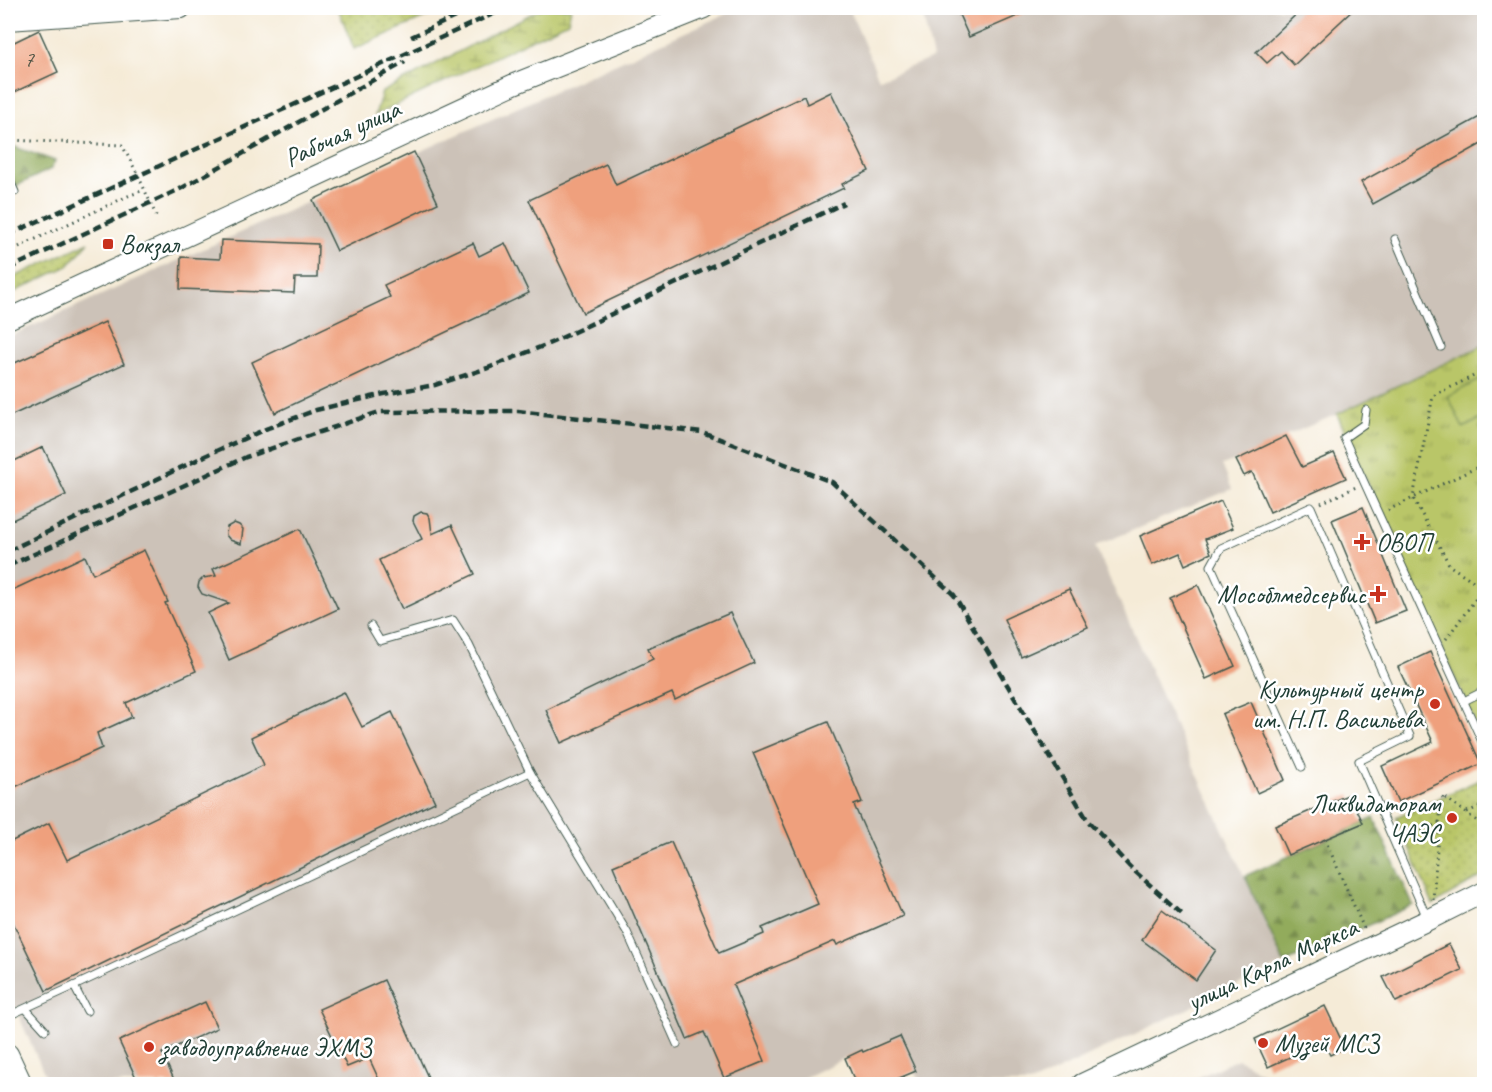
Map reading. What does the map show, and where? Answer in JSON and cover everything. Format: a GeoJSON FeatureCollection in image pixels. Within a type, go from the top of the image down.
{"type":"FeatureCollection","features":[{"type":"Feature","properties":{"kind":"street"},"geometry":{"type":"LineString","coordinates":[[8,20],[181,8]]}},
{"type":"Feature","properties":{"kind":"street","name":"Рабочая улица"},"geometry":{"type":"LineString","coordinates":[[8,319],[514,84],[704,8]]}},
{"type":"Feature","properties":{"kind":"street","name":"улица Карла Маркса"},"geometry":{"type":"LineString","coordinates":[[1082,1084],[1430,912],[1485,892]]}},
{"type":"Feature","properties":{"kind":"street"},"geometry":{"type":"LineString","coordinates":[[8,1054],[22,1084]]}},
{"type":"Feature","properties":{"kind":"lane"},"geometry":{"type":"LineString","coordinates":[[8,177],[15,192]]}},
{"type":"Feature","properties":{"kind":"lane"},"geometry":{"type":"LineString","coordinates":[[1395,239],[1441,346]]}},
{"type":"Feature","properties":{"kind":"lane"},"geometry":{"type":"LineString","coordinates":[[1366,410],[1364,424],[1344,438],[1485,746]]}},
{"type":"Feature","properties":{"kind":"lane"},"geometry":{"type":"LineString","coordinates":[[1302,767],[1211,566],[1221,548],[1311,507],[1410,736],[1359,761],[1430,912]]}},
{"type":"Feature","properties":{"kind":"lane"},"geometry":{"type":"LineString","coordinates":[[371,626],[380,641],[453,620],[469,645],[530,772],[627,932],[677,1044]]}},
{"type":"Feature","properties":{"kind":"lane"},"geometry":{"type":"LineString","coordinates":[[1464,701],[1485,691]]}},
{"type":"Feature","properties":{"kind":"lane"},"geometry":{"type":"LineString","coordinates":[[8,1016],[530,772]]}},
{"type":"Feature","properties":{"kind":"lane"},"geometry":{"type":"LineString","coordinates":[[74,986],[87,1011]]}},
{"type":"Feature","properties":{"kind":"lane"},"geometry":{"type":"LineString","coordinates":[[26,1009],[45,1030]]}},
{"type":"Feature","properties":{"kind":"path"},"geometry":{"type":"LineString","coordinates":[[9,140],[122,145],[158,220]]}},
{"type":"Feature","properties":{"kind":"path"},"geometry":{"type":"LineString","coordinates":[[8,252],[144,190]]}},
{"type":"Feature","properties":{"kind":"path"},"geometry":{"type":"LineString","coordinates":[[1440,648],[1484,587],[1450,566],[1413,498],[1433,396],[1485,371]]}},
{"type":"Feature","properties":{"kind":"path"},"geometry":{"type":"LineString","coordinates":[[1378,515],[1485,464]]}},
{"type":"Feature","properties":{"kind":"path"},"geometry":{"type":"LineString","coordinates":[[1311,507],[1364,484]]}},
{"type":"Feature","properties":{"kind":"path"},"geometry":{"type":"LineString","coordinates":[[1430,912],[1443,796],[1485,826]]}},
{"type":"Feature","properties":{"kind":"path"},"geometry":{"type":"LineString","coordinates":[[1466,812],[1485,805]]}},
{"type":"Feature","properties":{"kind":"path"},"geometry":{"type":"LineString","coordinates":[[1405,838],[1439,823]]}},
{"type":"Feature","properties":{"kind":"path"},"geometry":{"type":"LineString","coordinates":[[1325,839],[1368,936]]}},
{"type":"Feature","properties":{"kind":"shaded area"},"geometry":{"type":"Polygon","coordinates":[[[739,8],[849,8],[879,79],[933,58],[921,8],[1484,8],[1484,345],[1222,465],[1232,489],[1095,546],[1284,963],[1030,1084],[921,1084],[900,1036],[845,1058],[791,1084],[49,1084],[8,992],[8,337],[739,8]]]}},
{"type":"Feature","properties":{"kind":"shaded area"},"geometry":{"type":"Polygon","coordinates":[[[1238,1059],[1282,1084],[1184,1084],[1238,1059]]]}},
{"type":"Feature","properties":{"kind":"green space"},"geometry":{"type":"Polygon","coordinates":[[[338,8],[447,8],[354,49],[338,8]]]}},
{"type":"Feature","properties":{"kind":"green space"},"geometry":{"type":"Polygon","coordinates":[[[542,8],[571,8],[568,22],[375,115],[382,92],[542,8]]]}},
{"type":"Feature","properties":{"kind":"green space"},"geometry":{"type":"Polygon","coordinates":[[[12,146],[55,161],[51,169],[16,186],[8,167],[8,148],[12,146]]]}},
{"type":"Feature","properties":{"kind":"green space"},"geometry":{"type":"Polygon","coordinates":[[[89,242],[68,266],[8,295],[8,280],[89,242]]]}},
{"type":"Feature","properties":{"kind":"green space"},"geometry":{"type":"Polygon","coordinates":[[[1484,345],[1484,743],[1337,414],[1484,345]]]}},
{"type":"Feature","properties":{"kind":"green space"},"geometry":{"type":"Polygon","coordinates":[[[1484,378],[1484,417],[1463,428],[1448,396],[1484,378]]]}},
{"type":"Feature","properties":{"kind":"green space"},"geometry":{"type":"Polygon","coordinates":[[[1484,778],[1484,875],[1433,905],[1396,817],[1484,778]]]}},
{"type":"Feature","properties":{"kind":"green space"},"geometry":{"type":"Polygon","coordinates":[[[1374,818],[1413,905],[1284,963],[1245,876],[1374,818]]]}},
{"type":"Feature","properties":{"kind":"building"},"geometry":{"type":"Polygon","coordinates":[[[956,8],[1036,8],[969,37],[956,8]]]}},
{"type":"Feature","properties":{"kind":"building"},"geometry":{"type":"Polygon","coordinates":[[[1303,8],[1355,8],[1294,65],[1281,51],[1267,63],[1256,52],[1303,8]]]}},
{"type":"Feature","properties":{"kind":"building"},"geometry":{"type":"Polygon","coordinates":[[[39,30],[58,72],[8,95],[8,45],[39,30]]]}},
{"type":"Feature","properties":{"kind":"building"},"geometry":{"type":"Polygon","coordinates":[[[831,92],[869,171],[842,184],[844,188],[583,313],[529,200],[606,164],[616,185],[804,96],[807,104],[831,92]]]}},
{"type":"Feature","properties":{"kind":"building"},"geometry":{"type":"Polygon","coordinates":[[[1485,114],[1485,142],[1373,204],[1361,182],[1485,114]]]}},
{"type":"Feature","properties":{"kind":"building"},"geometry":{"type":"Polygon","coordinates":[[[414,152],[438,203],[337,251],[313,200],[414,152]]]}},
{"type":"Feature","properties":{"kind":"building"},"geometry":{"type":"Polygon","coordinates":[[[221,240],[318,244],[317,278],[295,278],[294,293],[180,289],[181,257],[220,259],[221,240]]]}},
{"type":"Feature","properties":{"kind":"building"},"geometry":{"type":"Polygon","coordinates":[[[473,243],[479,256],[505,243],[529,293],[275,413],[252,362],[390,297],[384,285],[473,243]]]}},
{"type":"Feature","properties":{"kind":"building"},"geometry":{"type":"Polygon","coordinates":[[[105,322],[124,364],[8,417],[8,366],[105,322]]]}},
{"type":"Feature","properties":{"kind":"building"},"geometry":{"type":"Polygon","coordinates":[[[1286,436],[1302,467],[1334,453],[1346,478],[1270,512],[1252,472],[1244,476],[1236,460],[1286,436]]]}},
{"type":"Feature","properties":{"kind":"building"},"geometry":{"type":"Polygon","coordinates":[[[43,447],[66,495],[8,522],[8,464],[43,447]]]}},
{"type":"Feature","properties":{"kind":"building"},"geometry":{"type":"Polygon","coordinates":[[[1221,501],[1233,528],[1205,539],[1211,553],[1185,565],[1180,553],[1152,565],[1140,536],[1221,501]]]}},
{"type":"Feature","properties":{"kind":"building"},"geometry":{"type":"Polygon","coordinates":[[[1363,507],[1406,611],[1375,623],[1332,520],[1363,507]]]}},
{"type":"Feature","properties":{"kind":"building"},"geometry":{"type":"Polygon","coordinates":[[[421,512],[427,513],[430,518],[432,534],[452,525],[475,574],[402,609],[379,560],[422,539],[413,521],[414,516],[421,512]]]}},
{"type":"Feature","properties":{"kind":"building"},"geometry":{"type":"Polygon","coordinates":[[[234,523],[243,529],[241,544],[230,540],[226,535],[227,527],[234,523]]]}},
{"type":"Feature","properties":{"kind":"building"},"geometry":{"type":"Polygon","coordinates":[[[300,529],[338,609],[229,660],[208,613],[229,603],[202,594],[198,587],[199,582],[203,578],[216,576],[213,569],[300,529]]]}},
{"type":"Feature","properties":{"kind":"building"},"geometry":{"type":"Polygon","coordinates":[[[144,550],[196,671],[126,703],[132,717],[97,733],[102,748],[8,790],[8,592],[85,556],[93,574],[144,550]]]}},
{"type":"Feature","properties":{"kind":"building"},"geometry":{"type":"Polygon","coordinates":[[[1198,585],[1235,666],[1206,679],[1170,598],[1198,585]]]}},
{"type":"Feature","properties":{"kind":"building"},"geometry":{"type":"Polygon","coordinates":[[[1069,589],[1088,627],[1021,657],[1004,619],[1069,589]]]}},
{"type":"Feature","properties":{"kind":"building"},"geometry":{"type":"Polygon","coordinates":[[[730,613],[754,663],[675,700],[672,693],[561,743],[546,710],[653,659],[648,648],[730,613]]]}},
{"type":"Feature","properties":{"kind":"building","name":"Культурный центр им. Н.П. Васильева"},"geometry":{"type":"Polygon","coordinates":[[[1430,652],[1481,764],[1398,802],[1382,766],[1433,742],[1398,667],[1430,652]]]}},
{"type":"Feature","properties":{"kind":"building"},"geometry":{"type":"Polygon","coordinates":[[[344,692],[362,727],[392,712],[435,802],[46,991],[8,912],[8,843],[49,823],[67,860],[264,765],[251,737],[344,692]]]}},
{"type":"Feature","properties":{"kind":"building"},"geometry":{"type":"Polygon","coordinates":[[[1251,702],[1285,780],[1257,793],[1222,714],[1251,702]]]}},
{"type":"Feature","properties":{"kind":"building"},"geometry":{"type":"Polygon","coordinates":[[[828,722],[862,802],[854,805],[903,916],[837,945],[835,941],[733,985],[765,1061],[724,1078],[704,1032],[687,1039],[613,866],[671,842],[719,953],[764,934],[762,928],[818,904],[753,753],[828,722]]]}},
{"type":"Feature","properties":{"kind":"building"},"geometry":{"type":"Polygon","coordinates":[[[1350,794],[1363,823],[1288,855],[1275,826],[1350,794]]]}},
{"type":"Feature","properties":{"kind":"building"},"geometry":{"type":"Polygon","coordinates":[[[1162,910],[1216,950],[1196,980],[1142,940],[1162,910]]]}},
{"type":"Feature","properties":{"kind":"building"},"geometry":{"type":"Polygon","coordinates":[[[1449,944],[1462,970],[1396,1002],[1383,977],[1449,944]]]}},
{"type":"Feature","properties":{"kind":"building"},"geometry":{"type":"Polygon","coordinates":[[[384,980],[431,1084],[381,1084],[369,1058],[347,1067],[319,1009],[384,980]]]}},
{"type":"Feature","properties":{"kind":"building","name":"заводоуправление ЭХМЗ"},"geometry":{"type":"Polygon","coordinates":[[[205,1002],[217,1028],[162,1053],[176,1084],[139,1084],[119,1041],[205,1002]]]}},
{"type":"Feature","properties":{"kind":"building"},"geometry":{"type":"Polygon","coordinates":[[[1325,1006],[1345,1048],[1330,1055],[1323,1042],[1268,1067],[1255,1039],[1325,1006]]]}},
{"type":"Feature","properties":{"kind":"building"},"geometry":{"type":"Polygon","coordinates":[[[900,1036],[916,1071],[885,1084],[856,1084],[845,1058],[900,1036]]]}},
{"type":"Feature","properties":{"kind":"railway"},"geometry":{"type":"LineString","coordinates":[[411,37],[475,8]]}},
{"type":"Feature","properties":{"kind":"railway"},"geometry":{"type":"LineString","coordinates":[[8,235],[506,8]]}},
{"type":"Feature","properties":{"kind":"railway"},"geometry":{"type":"LineString","coordinates":[[8,269],[182,188],[405,62]]}},
{"type":"Feature","properties":{"kind":"railway"},"geometry":{"type":"LineString","coordinates":[[8,551],[268,428],[316,410],[435,385],[488,368],[553,342],[844,203]]}},
{"type":"Feature","properties":{"kind":"railway"},"geometry":{"type":"LineString","coordinates":[[8,566],[246,457],[379,412],[518,411],[702,432],[832,482],[954,595],[1088,821],[1129,866],[1183,915]]}},
{"type":"Feature","properties":{"kind":"place","name":"Вокзал"},"geometry":{"type":"Point","coordinates":[108,244]}},
{"type":"Feature","properties":{"kind":"place","name":"ОВОП"},"geometry":{"type":"Point","coordinates":[1362,542]}},
{"type":"Feature","properties":{"kind":"place","name":"Мособлмедсервис"},"geometry":{"type":"Point","coordinates":[1378,594]}},
{"type":"Feature","properties":{"kind":"place","name":"Культурный центр им. Н.П. Васильева"},"geometry":{"type":"Point","coordinates":[1435,704]}},
{"type":"Feature","properties":{"kind":"place","name":"Ликвидаторам ЧАЭС"},"geometry":{"type":"Point","coordinates":[1452,818]}},
{"type":"Feature","properties":{"kind":"place","name":"Музей МСЗ"},"geometry":{"type":"Point","coordinates":[1263,1043]}},
{"type":"Feature","properties":{"kind":"place","name":"заводоуправление ЭХМЗ"},"geometry":{"type":"Point","coordinates":[149,1047]}}]}
